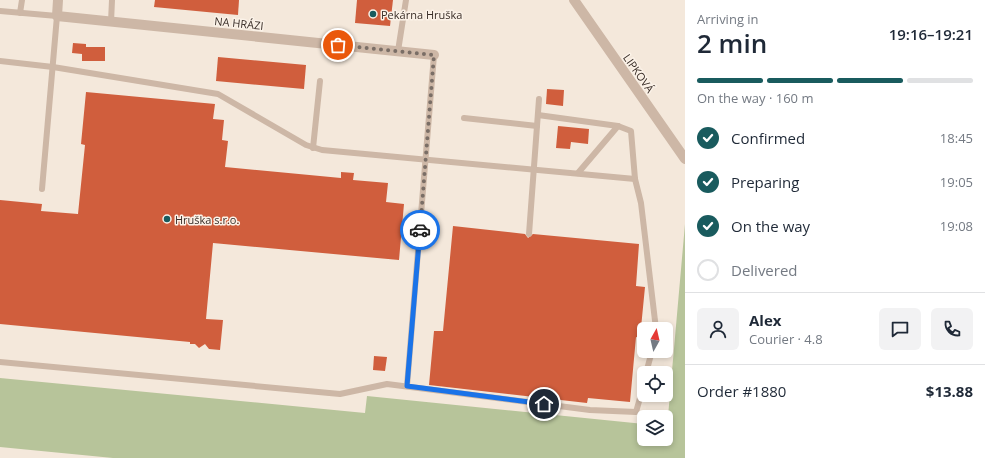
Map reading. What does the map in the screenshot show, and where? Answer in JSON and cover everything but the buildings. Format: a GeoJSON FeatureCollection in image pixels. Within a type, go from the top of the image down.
{"type":"FeatureCollection","features":[{"type":"Feature","properties":{"kind":"street"},"geometry":{"type":"LineString","coordinates":[[57,16],[58,0]]}},
{"type":"Feature","properties":{"kind":"street","name":"LIPKOVÁ"},"geometry":{"type":"LineString","coordinates":[[574,0],[685,159]]}},
{"type":"Feature","properties":{"kind":"street","name":"NA HRÁZI"},"geometry":{"type":"LineString","coordinates":[[57,16],[434,55]]}},
{"type":"Feature","properties":{"kind":"lane"},"geometry":{"type":"LineString","coordinates":[[20,12],[22,0]]}},
{"type":"Feature","properties":{"kind":"lane"},"geometry":{"type":"LineString","coordinates":[[111,22],[112,0]]}},
{"type":"Feature","properties":{"kind":"lane"},"geometry":{"type":"LineString","coordinates":[[398,52],[406,0]]}},
{"type":"Feature","properties":{"kind":"lane"},"geometry":{"type":"LineString","coordinates":[[0,11],[57,16],[42,189]]}},
{"type":"Feature","properties":{"kind":"lane"},"geometry":{"type":"LineString","coordinates":[[407,386],[434,55]]}},
{"type":"Feature","properties":{"kind":"lane"},"geometry":{"type":"LineString","coordinates":[[0,60],[218,94],[313,148],[635,179]]}},
{"type":"Feature","properties":{"kind":"lane"},"geometry":{"type":"LineString","coordinates":[[313,148],[320,81]]}},
{"type":"Feature","properties":{"kind":"lane"},"geometry":{"type":"LineString","coordinates":[[529,234],[538,99]]}},
{"type":"Feature","properties":{"kind":"lane"},"geometry":{"type":"LineString","coordinates":[[538,116],[618,126],[631,131],[635,179],[641,203],[655,322]]}},
{"type":"Feature","properties":{"kind":"lane"},"geometry":{"type":"LineString","coordinates":[[464,118],[537,126]]}},
{"type":"Feature","properties":{"kind":"lane"},"geometry":{"type":"LineString","coordinates":[[578,173],[618,126]]}},
{"type":"Feature","properties":{"kind":"lane"},"geometry":{"type":"LineString","coordinates":[[0,362],[340,394],[387,384],[590,410],[636,412],[639,402]]}},
{"type":"Feature","properties":{"kind":"green space"},"geometry":{"type":"Polygon","coordinates":[[[685,224],[685,458],[113,458],[0,447],[0,378],[365,413],[367,396],[637,423],[637,446],[673,446],[673,410],[669,410],[669,402],[673,402],[672,366],[685,224]]]}},
{"type":"Feature","properties":{"kind":"way so far"},"geometry":{"type":"LineString","coordinates":[[338,45],[434,55],[420,230]]}},
{"type":"Feature","properties":{"kind":"place","name":"Pekárna Hruška"},"geometry":{"type":"Point","coordinates":[373,14]}},
{"type":"Feature","properties":{"kind":"place","name":"Hruška s.r.o."},"geometry":{"type":"Point","coordinates":[167,219]}},
{"type":"Feature","properties":{"kind":"route"},"geometry":{"type":"LineString","coordinates":[[420,230],[407,386],[544,404]]}}]}
